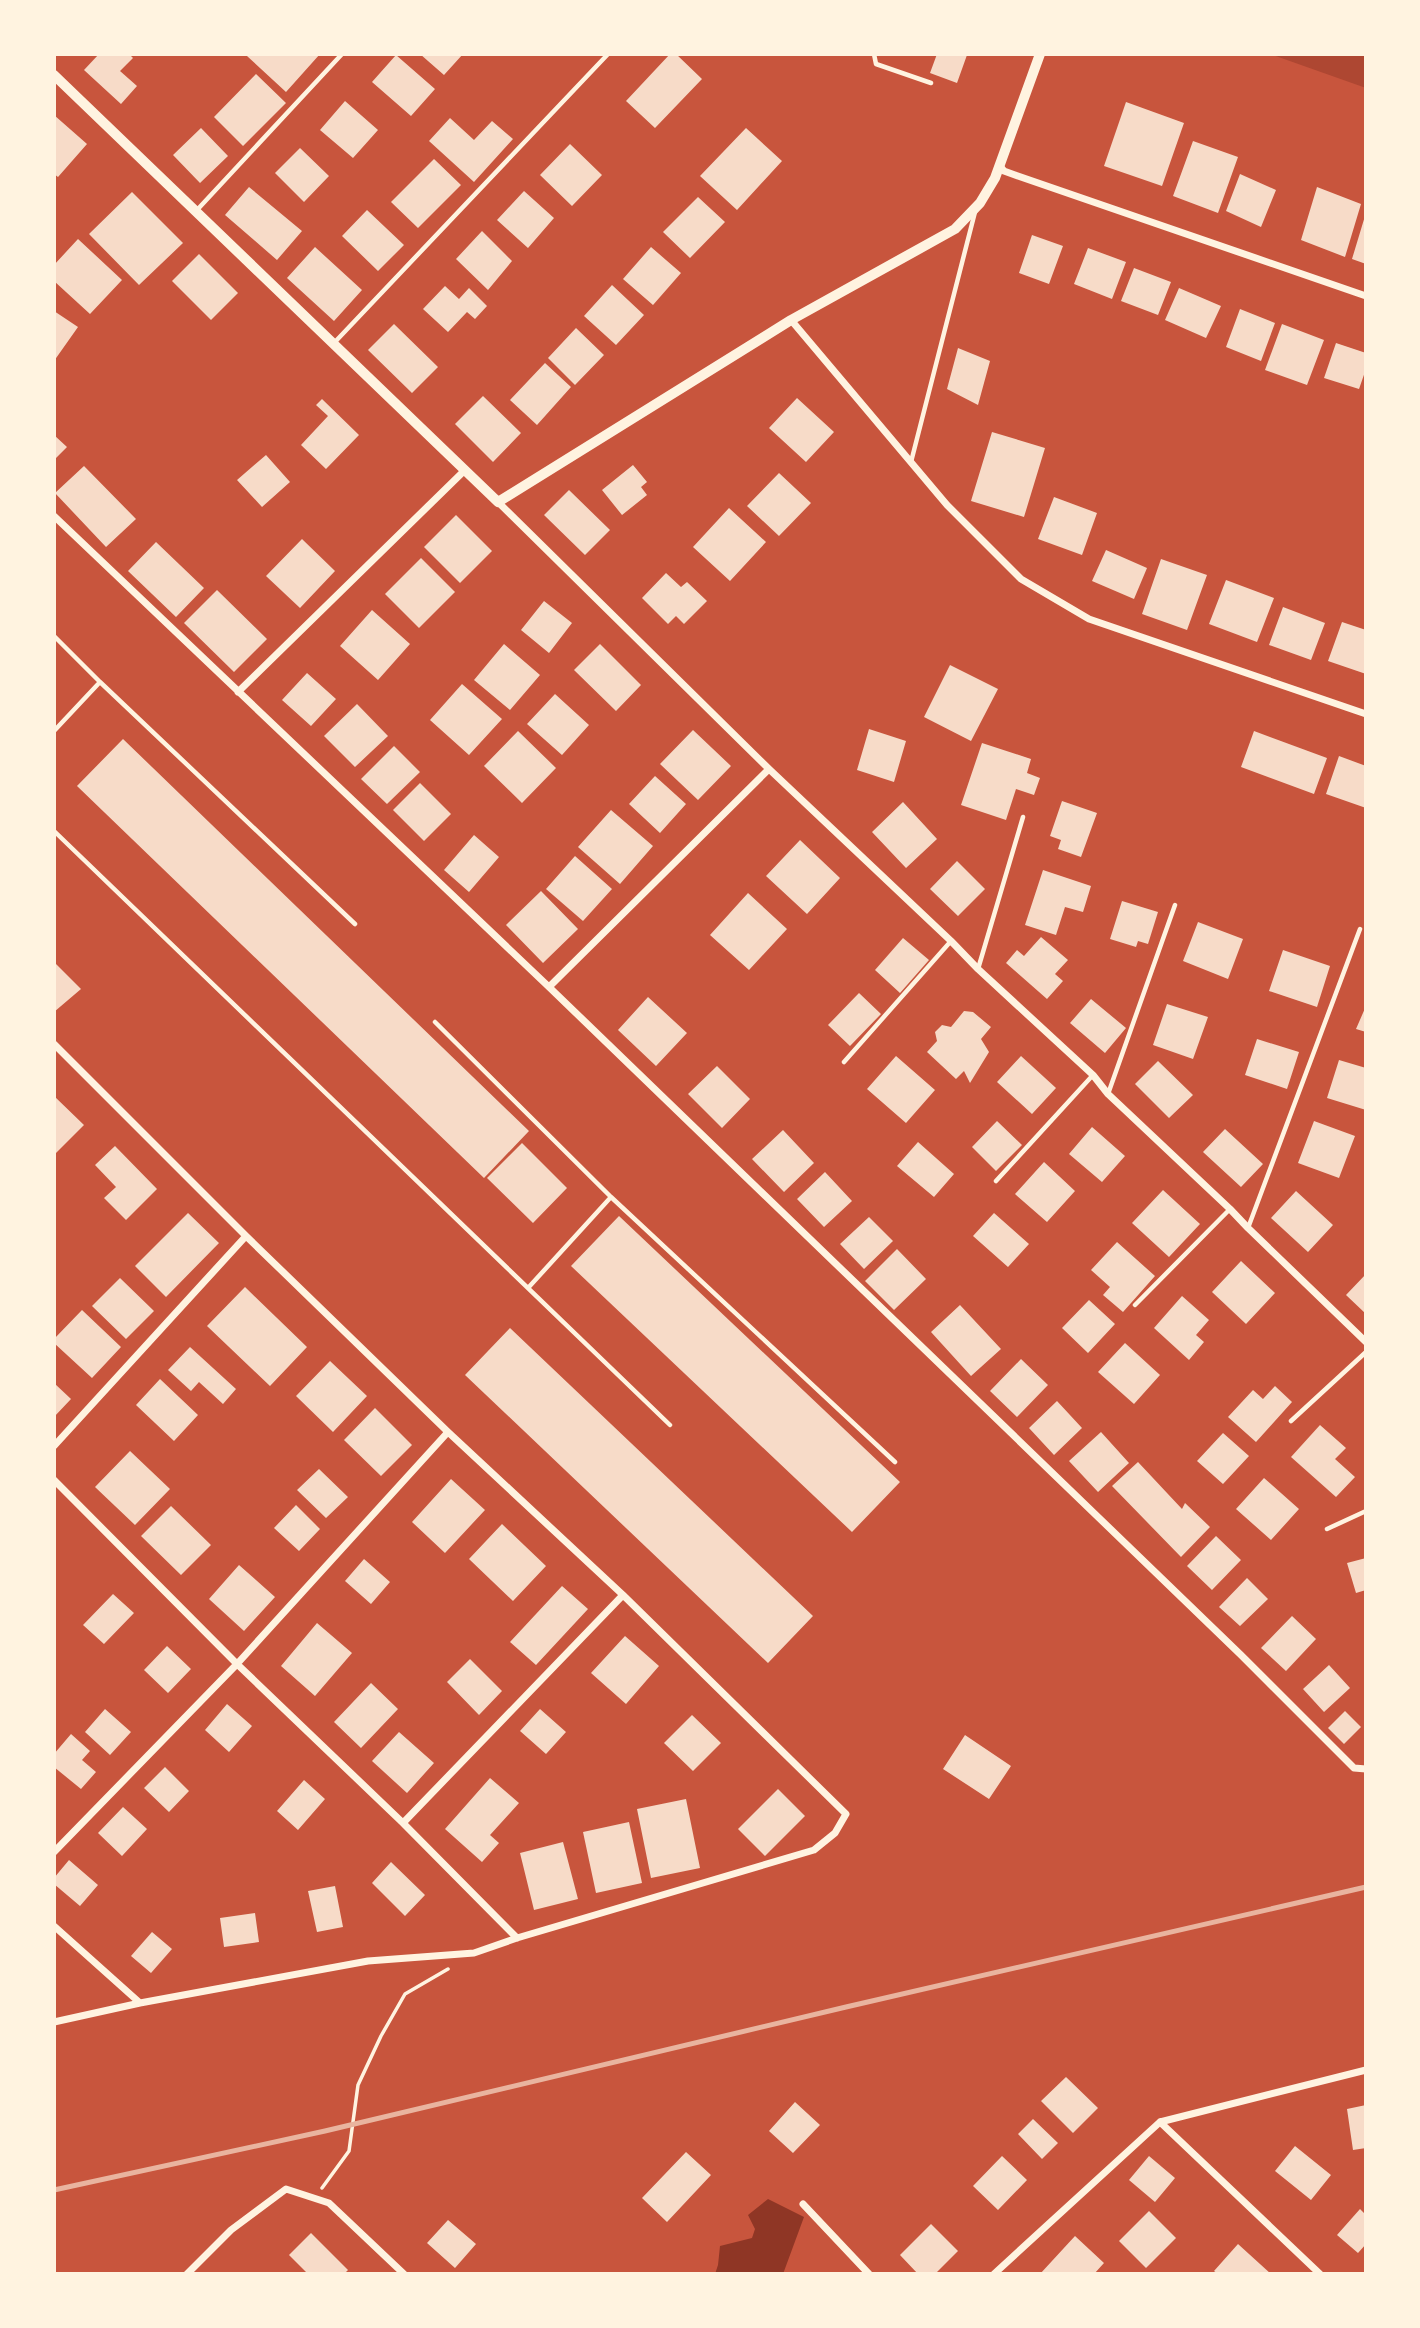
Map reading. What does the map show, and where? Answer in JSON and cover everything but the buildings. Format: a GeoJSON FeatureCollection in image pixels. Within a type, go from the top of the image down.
{"type":"FeatureCollection","features":[{"type":"Feature","properties":{"kind":"street"},"geometry":{"type":"LineString","coordinates":[[498,502],[791,320],[955,229],[976,209],[988,191],[1040,54]]}},
{"type":"Feature","properties":{"kind":"street"},"geometry":{"type":"LineString","coordinates":[[54,75],[498,502],[769,769],[1093,1075],[1108,1094],[1366,1342]]}},
{"type":"Feature","properties":{"kind":"street"},"geometry":{"type":"LineString","coordinates":[[999,165],[1004,171],[1014,175],[1366,296]]}},
{"type":"Feature","properties":{"kind":"street"},"geometry":{"type":"LineString","coordinates":[[791,320],[947,505],[1021,579],[1089,619],[1366,714]]}},
{"type":"Feature","properties":{"kind":"street"},"geometry":{"type":"LineString","coordinates":[[238,692],[465,470]]}},
{"type":"Feature","properties":{"kind":"street"},"geometry":{"type":"LineString","coordinates":[[54,516],[549,987],[1241,1655],[1354,1768],[1366,1769]]}},
{"type":"Feature","properties":{"kind":"street"},"geometry":{"type":"LineString","coordinates":[[549,987],[769,769]]}},
{"type":"Feature","properties":{"kind":"street"},"geometry":{"type":"LineString","coordinates":[[54,1044],[246,1236],[448,1432],[623,1595],[846,1814],[835,1833],[814,1850],[517,1938],[474,1954],[368,1961],[140,2003],[54,2022]]}},
{"type":"Feature","properties":{"kind":"street"},"geometry":{"type":"LineString","coordinates":[[54,1446],[246,1236]]}},
{"type":"Feature","properties":{"kind":"street"},"geometry":{"type":"LineString","coordinates":[[54,1852],[237,1664],[448,1432]]}},
{"type":"Feature","properties":{"kind":"street"},"geometry":{"type":"LineString","coordinates":[[54,1480],[237,1664],[403,1823],[517,1938]]}},
{"type":"Feature","properties":{"kind":"street"},"geometry":{"type":"LineString","coordinates":[[403,1823],[623,1595]]}},
{"type":"Feature","properties":{"kind":"street"},"geometry":{"type":"LineString","coordinates":[[54,1926],[140,2003]]}},
{"type":"Feature","properties":{"kind":"street"},"geometry":{"type":"LineString","coordinates":[[994,2274],[1160,2122],[1366,2070]]}},
{"type":"Feature","properties":{"kind":"street"},"geometry":{"type":"LineString","coordinates":[[1160,2122],[1320,2274]]}},
{"type":"Feature","properties":{"kind":"street"},"geometry":{"type":"LineString","coordinates":[[187,2274],[231,2230],[286,2189],[329,2203],[404,2274]]}},
{"type":"Feature","properties":{"kind":"street"},"geometry":{"type":"LineString","coordinates":[[803,2204],[869,2274]]}},
{"type":"Feature","properties":{"kind":"lane"},"geometry":{"type":"LineString","coordinates":[[196,212],[342,54]]}},
{"type":"Feature","properties":{"kind":"lane"},"geometry":{"type":"LineString","coordinates":[[333,344],[608,54]]}},
{"type":"Feature","properties":{"kind":"lane"},"geometry":{"type":"LineString","coordinates":[[874,54],[876,64],[930,83]]}},
{"type":"Feature","properties":{"kind":"lane"},"geometry":{"type":"LineString","coordinates":[[911,463],[976,209]]}},
{"type":"Feature","properties":{"kind":"lane"},"geometry":{"type":"LineString","coordinates":[[54,636],[355,924]]}},
{"type":"Feature","properties":{"kind":"lane"},"geometry":{"type":"LineString","coordinates":[[54,731],[100,682]]}},
{"type":"Feature","properties":{"kind":"lane"},"geometry":{"type":"LineString","coordinates":[[978,969],[1023,817]]}},
{"type":"Feature","properties":{"kind":"lane"},"geometry":{"type":"LineString","coordinates":[[54,831],[670,1425]]}},
{"type":"Feature","properties":{"kind":"lane"},"geometry":{"type":"LineString","coordinates":[[1108,1094],[1175,905]]}},
{"type":"Feature","properties":{"kind":"lane"},"geometry":{"type":"LineString","coordinates":[[1248,1228],[1360,929]]}},
{"type":"Feature","properties":{"kind":"lane"},"geometry":{"type":"LineString","coordinates":[[844,1062],[951,941]]}},
{"type":"Feature","properties":{"kind":"lane"},"geometry":{"type":"LineString","coordinates":[[435,1023],[611,1197],[895,1462]]}},
{"type":"Feature","properties":{"kind":"lane"},"geometry":{"type":"LineString","coordinates":[[996,1181],[1093,1075]]}},
{"type":"Feature","properties":{"kind":"lane"},"geometry":{"type":"LineString","coordinates":[[528,1288],[611,1197]]}},
{"type":"Feature","properties":{"kind":"lane"},"geometry":{"type":"LineString","coordinates":[[1135,1305],[1230,1209]]}},
{"type":"Feature","properties":{"kind":"lane"},"geometry":{"type":"LineString","coordinates":[[1291,1421],[1366,1352]]}},
{"type":"Feature","properties":{"kind":"lane"},"geometry":{"type":"LineString","coordinates":[[1327,1529],[1366,1511]]}},
{"type":"Feature","properties":{"kind":"path"},"geometry":{"type":"LineString","coordinates":[[314,2198],[349,2151],[358,2085],[405,1994],[474,1954]]}},
{"type":"Feature","properties":{"kind":"shaded area"},"geometry":{"type":"Polygon","coordinates":[[[1270,54],[1366,54],[1366,88],[1270,54]]]}},
{"type":"Feature","properties":{"kind":"shaded area"},"geometry":{"type":"Polygon","coordinates":[[[768,2199],[804,2217],[783,2274],[715,2274],[720,2246],[752,2238],[755,2229],[748,2215],[768,2199]]]}},
{"type":"Feature","properties":{"kind":"railway"},"geometry":{"type":"LineString","coordinates":[[54,2190],[325,2131],[1366,1887]]}}]}
